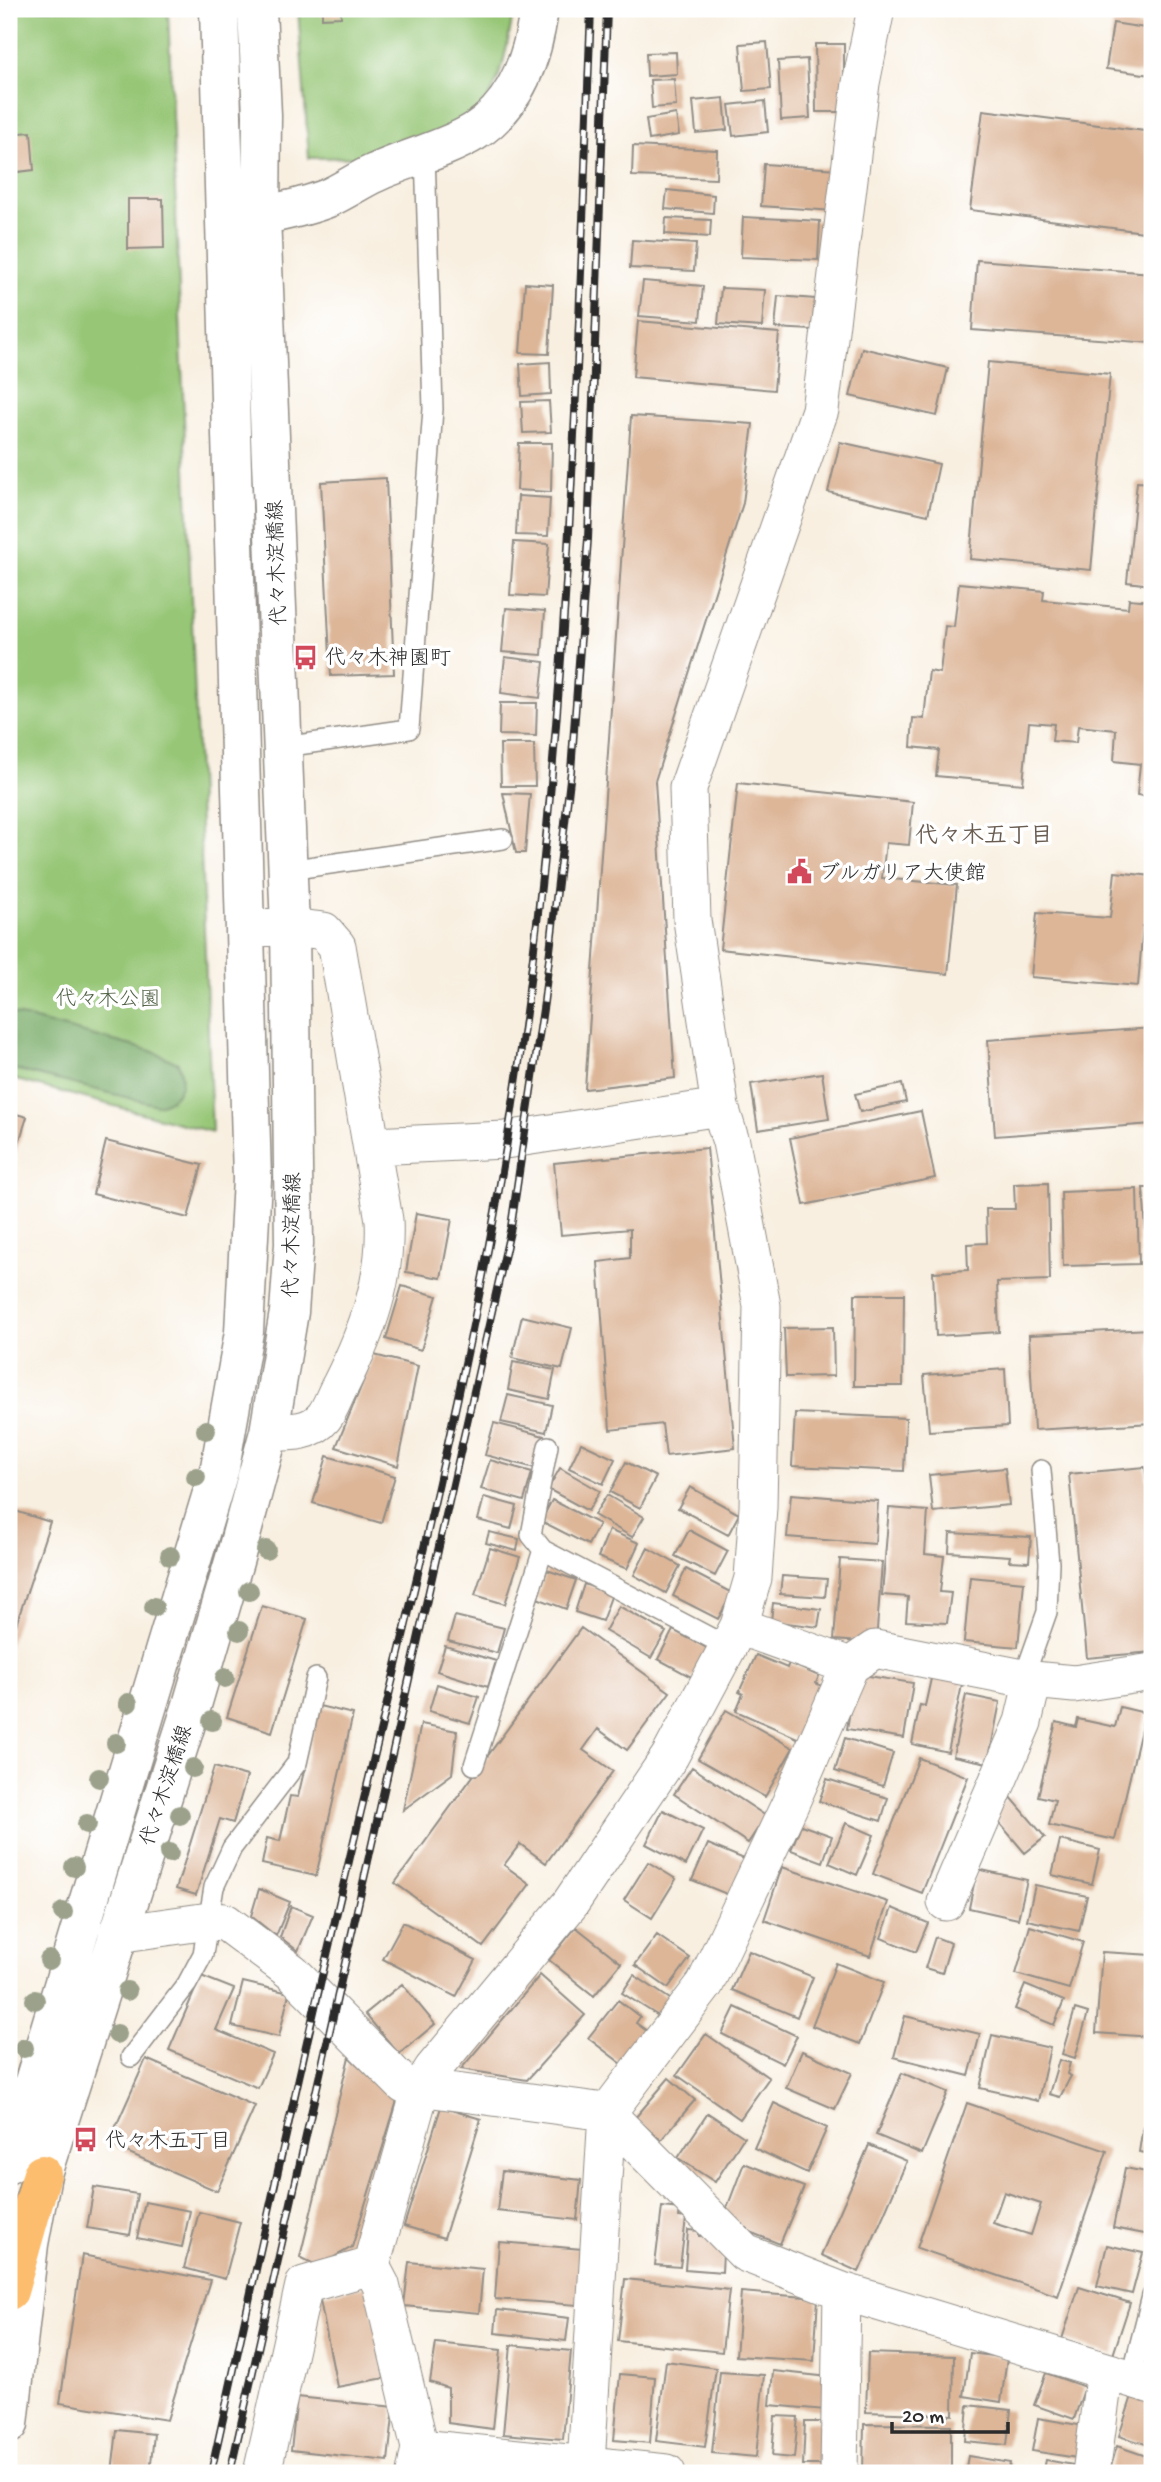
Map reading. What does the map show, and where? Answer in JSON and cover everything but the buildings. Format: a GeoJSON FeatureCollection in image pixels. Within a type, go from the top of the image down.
{"type":"FeatureCollection","features":[{"type":"Feature","properties":{"kind":"highway"},"geometry":{"type":"LineString","coordinates":[[9,2291],[25,2169]]}},
{"type":"Feature","properties":{"kind":"street","name":"代々木淀橋線"},"geometry":{"type":"LineString","coordinates":[[9,2424],[29,2244],[25,2169],[153,1695],[220,1467],[244,1332],[251,1206],[219,9]]}},
{"type":"Feature","properties":{"kind":"street","name":"代々木淀橋線"},"geometry":{"type":"LineString","coordinates":[[25,2169],[117,1934],[192,1705],[269,1432],[289,1312],[293,1244],[290,927],[261,216],[262,115],[257,9]]}},
{"type":"Feature","properties":{"kind":"street"},"geometry":{"type":"LineString","coordinates":[[261,216],[299,208],[330,197],[375,173],[474,132],[506,104],[525,71],[535,39],[538,9]]}},
{"type":"Feature","properties":{"kind":"street"},"geometry":{"type":"LineString","coordinates":[[667,2473],[586,2465],[418,2461],[381,2285],[372,2266],[421,2088],[433,2069],[570,1904],[670,1756],[734,1636],[753,1578],[762,1306],[731,1142],[720,1107],[692,920],[688,788],[820,410],[861,83],[876,9]]}},
{"type":"Feature","properties":{"kind":"street"},"geometry":{"type":"LineString","coordinates":[[245,928],[290,927],[324,931],[337,946],[372,1146],[386,1250],[381,1282],[372,1310],[350,1366],[323,1418],[301,1432],[269,1432]]}},
{"type":"Feature","properties":{"kind":"street"},"geometry":{"type":"LineString","coordinates":[[372,1146],[505,1140],[720,1107]]}},
{"type":"Feature","properties":{"kind":"street"},"geometry":{"type":"LineString","coordinates":[[734,1636],[850,1666]]}},
{"type":"Feature","properties":{"kind":"street"},"geometry":{"type":"LineString","coordinates":[[586,2465],[607,2113],[705,1984],[790,1804],[850,1666],[875,1649],[1028,1679],[1074,1684],[1152,1672]]}},
{"type":"Feature","properties":{"kind":"street"},"geometry":{"type":"LineString","coordinates":[[946,1902],[1023,1722],[1028,1679]]}},
{"type":"Feature","properties":{"kind":"street"},"geometry":{"type":"LineString","coordinates":[[117,1934],[209,1921],[225,1922],[292,1972],[404,2085],[607,2113],[745,2253],[842,2291],[1129,2378],[1091,2473]]}},
{"type":"Feature","properties":{"kind":"street"},"geometry":{"type":"LineString","coordinates":[[262,2473],[304,2285],[372,2266]]}},
{"type":"Feature","properties":{"kind":"street"},"geometry":{"type":"LineString","coordinates":[[839,2473],[842,2291]]}},
{"type":"Feature","properties":{"kind":"lane"},"geometry":{"type":"LineString","coordinates":[[284,747],[408,729],[433,410],[425,153]]}},
{"type":"Feature","properties":{"kind":"lane"},"geometry":{"type":"LineString","coordinates":[[288,870],[503,839]]}},
{"type":"Feature","properties":{"kind":"lane"},"geometry":{"type":"LineString","coordinates":[[548,1446],[531,1535],[543,1550],[734,1636]]}},
{"type":"Feature","properties":{"kind":"lane"},"geometry":{"type":"LineString","coordinates":[[1028,1679],[1046,1612],[1049,1563],[1041,1470]]}},
{"type":"Feature","properties":{"kind":"lane"},"geometry":{"type":"LineString","coordinates":[[474,1765],[543,1550]]}},
{"type":"Feature","properties":{"kind":"lane"},"geometry":{"type":"LineString","coordinates":[[131,2057],[187,1984],[203,1954],[214,1886],[232,1847],[297,1763],[316,1678]]}},
{"type":"Feature","properties":{"kind":"lane"},"geometry":{"type":"LineString","coordinates":[[1129,2378],[1152,2296]]}},
{"type":"Feature","properties":{"kind":"green space","name":"代々木公園"},"geometry":{"type":"Polygon","coordinates":[[[9,9],[168,9],[212,1132],[9,1078],[9,9]]]}},
{"type":"Feature","properties":{"kind":"green space"},"geometry":{"type":"Polygon","coordinates":[[[298,9],[514,9],[497,80],[486,102],[478,111],[429,136],[375,154],[309,158],[298,9]]]}},
{"type":"Feature","properties":{"kind":"green space"},"geometry":{"type":"Polygon","coordinates":[[[9,1013],[151,1051],[178,1063],[182,1078],[179,1090],[171,1099],[157,1105],[9,1068],[9,1013]]]}},
{"type":"Feature","properties":{"kind":"railway"},"geometry":{"type":"LineString","coordinates":[[211,2473],[318,1995],[446,1453],[493,1223],[518,1072],[537,921],[564,618],[591,9]]}},
{"type":"Feature","properties":{"kind":"railway"},"geometry":{"type":"LineString","coordinates":[[230,2473],[511,1227],[544,1002],[571,771],[588,539],[607,9]]}},
{"type":"Feature","properties":{"kind":"place","name":"代々木神園町"},"geometry":{"type":"Point","coordinates":[305,657]}},
{"type":"Feature","properties":{"kind":"place","name":"ブルガリア大使館"},"geometry":{"type":"Point","coordinates":[799,872]}},
{"type":"Feature","properties":{"kind":"place","name":"代々木五丁目"},"geometry":{"type":"Point","coordinates":[85,2140]}},
{"type":"Feature","properties":{"kind":"district","name":"代々木五丁目"},"geometry":{"type":"Point","coordinates":[984,834]}}]}
